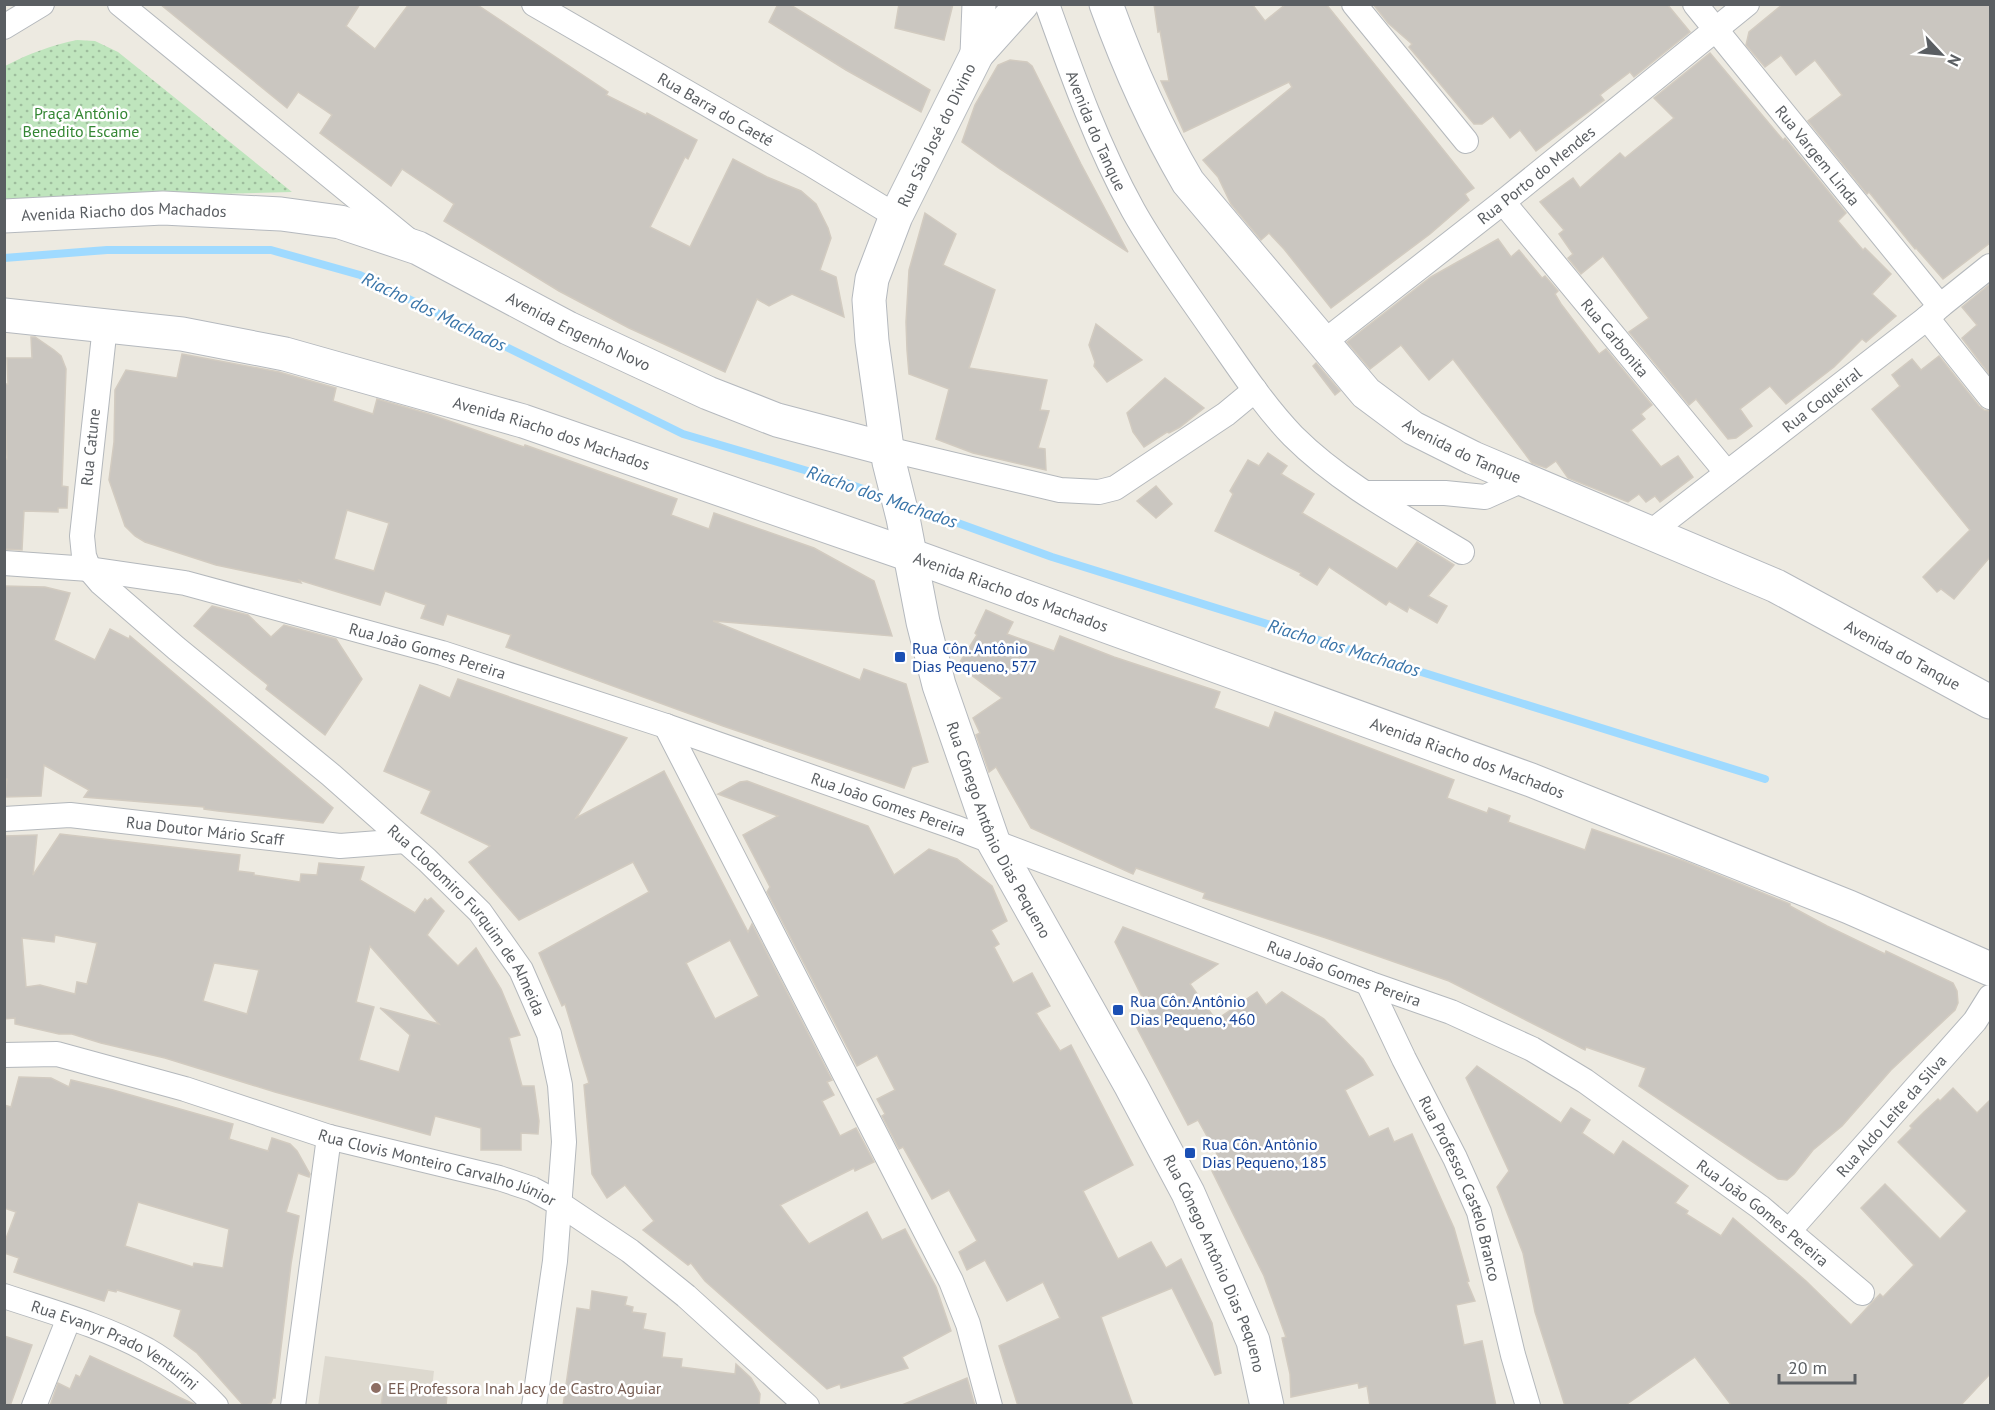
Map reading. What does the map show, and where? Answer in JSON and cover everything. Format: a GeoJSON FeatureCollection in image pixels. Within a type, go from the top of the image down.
{"type":"FeatureCollection","features":[{"type":"Feature","properties":{"kind":"main road","name":"Rua São José do Divino"},"geometry":{"type":"LineString","coordinates":[[977,54],[979,4]]}},
{"type":"Feature","properties":{"kind":"main road","name":"Rua São José do Divino"},"geometry":{"type":"LineString","coordinates":[[896,216],[977,54],[1022,4]]}},
{"type":"Feature","properties":{"kind":"main road","name":"Avenida do Tanque"},"geometry":{"type":"LineString","coordinates":[[1106,4],[1137,81],[1169,150],[1188,182],[1366,393],[1413,428],[1473,458],[1776,586],[1990,702]]}},
{"type":"Feature","properties":{"kind":"main road","name":"Avenida Riacho dos Machados"},"geometry":{"type":"LineString","coordinates":[[4,216],[163,208],[281,214],[340,222],[418,248]]}},
{"type":"Feature","properties":{"kind":"main road","name":"Rua Cônego Antônio Dias Pequeno"},"geometry":{"type":"LineString","coordinates":[[896,216],[879,255],[872,279],[869,300],[872,341],[888,455],[923,622],[939,685],[993,841],[1126,1076],[1188,1193],[1253,1341],[1268,1406]]}},
{"type":"Feature","properties":{"kind":"main road","name":"Avenida Engenho Novo"},"geometry":{"type":"LineString","coordinates":[[418,248],[568,328],[708,393],[777,420],[888,455]]}},
{"type":"Feature","properties":{"kind":"main road","name":"Avenida Riacho dos Machados"},"geometry":{"type":"LineString","coordinates":[[4,315],[182,334],[285,354],[501,415],[910,555],[1532,780],[1849,908],[1990,969]]}},
{"type":"Feature","properties":{"kind":"street"},"geometry":{"type":"LineString","coordinates":[[4,27],[42,4]]}},
{"type":"Feature","properties":{"kind":"street","name":"Avenida Engenho Novo"},"geometry":{"type":"LineString","coordinates":[[120,4],[418,248]]}},
{"type":"Feature","properties":{"kind":"street","name":"Rua Barra do Caeté"},"geometry":{"type":"LineString","coordinates":[[534,4],[896,216]]}},
{"type":"Feature","properties":{"kind":"street","name":"Avenida do Tanque"},"geometry":{"type":"LineString","coordinates":[[1047,4],[1071,72],[1106,156],[1134,212],[1185,291],[1255,390],[1293,436],[1336,472],[1462,552]]}},
{"type":"Feature","properties":{"kind":"street"},"geometry":{"type":"LineString","coordinates":[[1354,4],[1466,141]]}},
{"type":"Feature","properties":{"kind":"street","name":"Rua Vargem Linda"},"geometry":{"type":"LineString","coordinates":[[1695,4],[1934,312],[1990,397]]}},
{"type":"Feature","properties":{"kind":"street","name":"Rua Porto do Mendes"},"geometry":{"type":"LineString","coordinates":[[1324,342],[1503,202],[1747,4]]}},
{"type":"Feature","properties":{"kind":"street","name":"Rua Carbonita"},"geometry":{"type":"LineString","coordinates":[[1503,202],[1727,473]]}},
{"type":"Feature","properties":{"kind":"street","name":"Rua Coqueiral"},"geometry":{"type":"LineString","coordinates":[[1651,532],[1990,266]]}},
{"type":"Feature","properties":{"kind":"street","name":"Rua Catune"},"geometry":{"type":"LineString","coordinates":[[89,569],[84,556],[82,536],[105,326]]}},
{"type":"Feature","properties":{"kind":"street","name":"Avenida Engenho Novo"},"geometry":{"type":"LineString","coordinates":[[888,455],[1060,490],[1099,492],[1115,488],[1226,414],[1255,390]]}},
{"type":"Feature","properties":{"kind":"street"},"geometry":{"type":"LineString","coordinates":[[1368,493],[1445,493],[1485,497],[1525,479]]}},
{"type":"Feature","properties":{"kind":"street","name":"Rua João Gomes Pereira"},"geometry":{"type":"LineString","coordinates":[[4,563],[89,569],[185,583],[442,653],[666,726],[993,841],[1368,983],[1451,1012],[1532,1049],[1585,1081],[1761,1207],[1862,1293]]}},
{"type":"Feature","properties":{"kind":"street","name":"Rua Clodomiro Furquim de Almeida"},"geometry":{"type":"LineString","coordinates":[[89,569],[176,648],[331,775],[405,841],[480,912],[521,970],[549,1034],[560,1085],[564,1142],[555,1261],[534,1406]]}},
{"type":"Feature","properties":{"kind":"street"},"geometry":{"type":"LineString","coordinates":[[666,726],[951,1281],[969,1324],[990,1406]]}},
{"type":"Feature","properties":{"kind":"street","name":"Rua Doutor Mário Scaff"},"geometry":{"type":"LineString","coordinates":[[4,819],[70,815],[340,846],[405,841]]}},
{"type":"Feature","properties":{"kind":"street","name":"Rua Professor Castelo Branco"},"geometry":{"type":"LineString","coordinates":[[1368,983],[1455,1158],[1479,1212],[1513,1355],[1528,1406]]}},
{"type":"Feature","properties":{"kind":"street","name":"Rua Aldo Leite da Silva"},"geometry":{"type":"LineString","coordinates":[[1789,1231],[1983,1027],[1990,997]]}},
{"type":"Feature","properties":{"kind":"street","name":"Rua Clovis Monteiro Carvalho Júnior"},"geometry":{"type":"LineString","coordinates":[[4,1054],[57,1054],[186,1089],[329,1137],[500,1178],[532,1189],[560,1204],[630,1251],[686,1296],[786,1396],[807,1406]]}},
{"type":"Feature","properties":{"kind":"street"},"geometry":{"type":"LineString","coordinates":[[293,1406],[329,1137]]}},
{"type":"Feature","properties":{"kind":"street","name":"Rua Evanyr Prado Venturini"},"geometry":{"type":"LineString","coordinates":[[4,1296],[107,1332],[148,1351],[195,1384],[216,1406]]}},
{"type":"Feature","properties":{"kind":"street"},"geometry":{"type":"LineString","coordinates":[[34,1406],[69,1318]]}},
{"type":"Feature","properties":{"kind":"shaded area","name":"EE Professora Inah Jacy de Castro Aguiar"},"geometry":{"type":"Polygon","coordinates":[[[325,1356],[434,1371],[430,1405],[318,1406],[325,1356]]]}},
{"type":"Feature","properties":{"kind":"green space","name":"Praça Antônio Benedito Escame"},"geometry":{"type":"Polygon","coordinates":[[[77,40],[95,41],[118,52],[292,192],[5,203],[5,66],[40,50],[77,40]]]}},
{"type":"Feature","properties":{"kind":"building"},"geometry":{"type":"Polygon","coordinates":[[[160,4],[360,4],[346,26],[375,49],[409,4],[476,4],[608,92],[606,95],[646,115],[647,113],[697,140],[688,159],[685,157],[650,227],[690,247],[733,159],[767,177],[801,191],[816,204],[828,228],[831,238],[820,270],[836,277],[844,317],[792,294],[769,306],[757,299],[725,372],[629,328],[559,291],[444,221],[454,204],[402,169],[391,186],[320,133],[332,115],[298,92],[287,108],[160,4]]]}},
{"type":"Feature","properties":{"kind":"building"},"geometry":{"type":"Polygon","coordinates":[[[778,4],[789,4],[930,90],[921,112],[846,70],[769,22],[778,4]]]}},
{"type":"Feature","properties":{"kind":"building"},"geometry":{"type":"Polygon","coordinates":[[[899,4],[953,4],[944,40],[895,28],[899,4]]]}},
{"type":"Feature","properties":{"kind":"building"},"geometry":{"type":"Polygon","coordinates":[[[1154,4],[1252,4],[1265,21],[1286,4],[1326,4],[1474,188],[1465,194],[1469,200],[1430,234],[1331,308],[1269,233],[1261,240],[1231,204],[1218,177],[1203,160],[1292,87],[1289,82],[1184,132],[1161,81],[1169,81],[1154,4]]]}},
{"type":"Feature","properties":{"kind":"building"},"geometry":{"type":"Polygon","coordinates":[[[1373,4],[1667,4],[1690,32],[1634,77],[1630,72],[1600,95],[1604,100],[1536,151],[1520,130],[1510,138],[1493,116],[1482,124],[1474,124],[1409,47],[1412,44],[1388,23],[1373,4]]]}},
{"type":"Feature","properties":{"kind":"building"},"geometry":{"type":"Polygon","coordinates":[[[1783,4],[1990,4],[1990,243],[1943,279],[1915,249],[1869,192],[1867,194],[1808,121],[1842,95],[1815,60],[1796,75],[1781,55],[1765,67],[1746,45],[1749,32],[1783,4]]]}},
{"type":"Feature","properties":{"kind":"building"},"geometry":{"type":"Polygon","coordinates":[[[1710,53],[1783,140],[1785,138],[1846,213],[1838,221],[1863,250],[1865,248],[1891,274],[1872,294],[1896,316],[1866,342],[1862,339],[1834,367],[1786,404],[1770,386],[1740,409],[1752,426],[1736,438],[1728,439],[1696,399],[1689,405],[1629,332],[1649,318],[1603,256],[1581,274],[1568,258],[1573,254],[1559,234],[1564,230],[1540,202],[1573,178],[1580,188],[1620,153],[1625,158],[1674,118],[1654,98],[1710,53]]]}},
{"type":"Feature","properties":{"kind":"building"},"geometry":{"type":"Polygon","coordinates":[[[1010,60],[1027,62],[1032,66],[1128,252],[962,142],[975,105],[998,65],[1010,60]]]}},
{"type":"Feature","properties":{"kind":"building"},"geometry":{"type":"Polygon","coordinates":[[[925,213],[956,234],[943,265],[995,290],[969,368],[1047,380],[1040,410],[1049,411],[1038,448],[1045,449],[1046,470],[973,453],[936,439],[949,389],[909,374],[907,350],[909,270],[925,213]]]}},
{"type":"Feature","properties":{"kind":"building"},"geometry":{"type":"Polygon","coordinates":[[[1498,239],[1511,257],[1519,250],[1542,278],[1545,276],[1558,291],[1555,294],[1561,304],[1599,354],[1606,349],[1652,405],[1641,414],[1645,419],[1631,430],[1661,467],[1678,456],[1693,477],[1660,502],[1655,496],[1646,502],[1639,494],[1628,502],[1568,478],[1556,461],[1546,468],[1532,463],[1453,359],[1429,380],[1401,345],[1370,369],[1347,342],[1431,277],[1498,239]]]}},
{"type":"Feature","properties":{"kind":"building"},"geometry":{"type":"Polygon","coordinates":[[[1990,284],[1990,375],[1962,338],[1977,325],[1962,307],[1990,284]]]}},
{"type":"Feature","properties":{"kind":"building"},"geometry":{"type":"Polygon","coordinates":[[[1096,324],[1142,360],[1107,382],[1094,366],[1095,362],[1089,345],[1096,324]]]}},
{"type":"Feature","properties":{"kind":"building"},"geometry":{"type":"Polygon","coordinates":[[[31,337],[35,337],[61,356],[66,369],[62,486],[68,487],[67,508],[58,508],[58,512],[24,511],[22,550],[4,549],[4,459],[7,459],[4,384],[8,384],[7,358],[32,358],[31,337]]]}},
{"type":"Feature","properties":{"kind":"building"},"geometry":{"type":"Polygon","coordinates":[[[182,354],[279,372],[336,388],[333,401],[373,414],[377,399],[429,414],[524,447],[525,445],[677,499],[671,515],[709,529],[714,513],[814,548],[874,581],[892,636],[713,621],[860,680],[864,669],[906,684],[928,762],[912,767],[904,788],[723,726],[506,647],[511,635],[447,614],[443,625],[421,618],[426,605],[385,591],[380,605],[299,580],[301,583],[216,565],[145,542],[125,526],[109,480],[114,442],[115,390],[126,370],[177,378],[182,354]],[[347,510],[334,559],[374,571],[389,523],[347,510]]]}},
{"type":"Feature","properties":{"kind":"building"},"geometry":{"type":"Polygon","coordinates":[[[1939,356],[1979,406],[1990,411],[1990,557],[1954,599],[1941,589],[1937,592],[1923,577],[1970,530],[1872,409],[1900,386],[1892,375],[1912,359],[1921,370],[1939,356]]]}},
{"type":"Feature","properties":{"kind":"building"},"geometry":{"type":"Polygon","coordinates":[[[1316,363],[1340,391],[1335,395],[1313,366],[1316,363]]]}},
{"type":"Feature","properties":{"kind":"building"},"geometry":{"type":"Polygon","coordinates":[[[1165,378],[1204,408],[1180,427],[1167,432],[1144,447],[1133,432],[1127,413],[1165,378]]]}},
{"type":"Feature","properties":{"kind":"building"},"geometry":{"type":"Polygon","coordinates":[[[1268,453],[1287,466],[1281,474],[1314,494],[1302,513],[1397,569],[1417,542],[1454,565],[1428,596],[1447,606],[1437,623],[1409,607],[1407,612],[1389,601],[1386,605],[1329,567],[1317,585],[1300,575],[1301,573],[1215,531],[1233,494],[1230,491],[1248,460],[1259,466],[1268,453]]]}},
{"type":"Feature","properties":{"kind":"building"},"geometry":{"type":"Polygon","coordinates":[[[1156,486],[1172,504],[1156,518],[1137,501],[1156,486]]]}},
{"type":"Feature","properties":{"kind":"building"},"geometry":{"type":"Polygon","coordinates":[[[4,586],[45,587],[70,593],[54,640],[95,660],[110,629],[129,639],[130,636],[333,808],[323,823],[218,811],[204,809],[204,807],[84,797],[89,790],[44,765],[41,796],[5,797],[7,779],[4,779],[4,586]]]}},
{"type":"Feature","properties":{"kind":"building"},"geometry":{"type":"Polygon","coordinates":[[[212,606],[248,615],[271,637],[284,625],[336,639],[362,679],[325,735],[266,689],[268,685],[194,626],[212,606]]]}},
{"type":"Feature","properties":{"kind":"building"},"geometry":{"type":"Polygon","coordinates":[[[986,610],[1013,622],[1007,634],[1054,651],[1060,636],[1114,657],[1220,692],[1214,708],[1269,728],[1275,712],[1454,780],[1447,798],[1487,813],[1489,808],[1510,816],[1508,822],[1585,850],[1592,829],[1684,861],[1790,904],[1827,926],[1953,983],[1957,991],[1958,1003],[1955,1010],[1891,1070],[1842,1126],[1813,1150],[1794,1174],[1787,1180],[1778,1179],[1639,1086],[1646,1068],[1586,1047],[1585,1050],[1449,981],[1203,898],[1205,893],[1136,868],[1133,874],[1031,828],[996,767],[989,772],[976,735],[980,733],[973,718],[1002,698],[970,674],[973,670],[960,662],[977,635],[975,633],[986,610]]]}},
{"type":"Feature","properties":{"kind":"building"},"geometry":{"type":"Polygon","coordinates":[[[458,679],[627,738],[576,818],[664,771],[748,932],[752,924],[832,1080],[827,1082],[834,1095],[822,1101],[840,1136],[856,1128],[874,1162],[855,1171],[854,1168],[780,1205],[809,1244],[867,1212],[882,1240],[905,1229],[936,1287],[951,1331],[902,1357],[908,1368],[841,1388],[840,1384],[827,1389],[705,1281],[691,1263],[688,1265],[643,1230],[654,1221],[625,1185],[607,1198],[592,1174],[584,1085],[589,1083],[565,1004],[562,1006],[539,953],[649,892],[633,862],[519,920],[469,862],[490,846],[421,813],[431,791],[384,771],[420,685],[450,698],[458,679]],[[730,940],[686,963],[715,1019],[759,996],[730,940]]]}},
{"type":"Feature","properties":{"kind":"building"},"geometry":{"type":"Polygon","coordinates":[[[747,781],[868,826],[894,875],[929,849],[957,859],[992,886],[1007,921],[991,930],[999,944],[994,947],[1013,983],[1032,973],[1050,1006],[1036,1013],[1060,1051],[1071,1045],[1133,1165],[1083,1191],[1118,1259],[1151,1242],[1166,1268],[1181,1259],[1212,1323],[1221,1373],[1215,1375],[1172,1288],[1101,1317],[1133,1406],[1018,1406],[999,1346],[1060,1318],[1043,1282],[1007,1301],[985,1260],[967,1270],[959,1252],[977,1241],[949,1190],[932,1199],[903,1147],[899,1149],[882,1116],[885,1114],[877,1099],[895,1090],[877,1055],[857,1066],[767,892],[770,887],[743,835],[778,816],[718,794],[740,782],[747,781]]]}},
{"type":"Feature","properties":{"kind":"building"},"geometry":{"type":"Polygon","coordinates":[[[60,834],[240,855],[238,871],[300,882],[301,874],[317,875],[319,863],[364,867],[360,880],[415,913],[425,899],[427,901],[431,898],[444,911],[427,935],[458,966],[476,948],[501,989],[520,1035],[509,1038],[522,1086],[534,1086],[539,1121],[538,1134],[521,1133],[521,1150],[481,1150],[481,1128],[435,1116],[430,1135],[275,1092],[165,1058],[72,1034],[59,1034],[15,1024],[15,1018],[4,1019],[4,836],[37,835],[33,875],[60,834]],[[55,935],[54,942],[22,938],[26,987],[40,985],[75,994],[77,982],[87,984],[97,943],[55,935]],[[370,946],[356,1002],[374,1007],[359,1060],[399,1072],[410,1035],[380,1008],[439,1024],[370,946]],[[214,963],[203,1001],[247,1014],[259,970],[214,963]]]}},
{"type":"Feature","properties":{"kind":"building"},"geometry":{"type":"Polygon","coordinates":[[[1123,927],[1218,964],[1190,984],[1216,1020],[1257,992],[1266,1005],[1282,992],[1324,1019],[1363,1059],[1373,1075],[1345,1090],[1369,1137],[1388,1128],[1394,1142],[1412,1134],[1454,1228],[1469,1281],[1467,1282],[1475,1301],[1456,1305],[1464,1345],[1482,1341],[1496,1406],[1370,1406],[1367,1386],[1359,1388],[1358,1383],[1291,1397],[1290,1374],[1282,1338],[1286,1337],[1264,1276],[1212,1171],[1223,1165],[1198,1120],[1188,1125],[1136,1026],[1151,1015],[1115,942],[1123,927]]]}},
{"type":"Feature","properties":{"kind":"building"},"geometry":{"type":"Polygon","coordinates":[[[1477,1066],[1561,1123],[1571,1108],[1590,1120],[1582,1133],[1614,1155],[1623,1141],[1688,1186],[1675,1203],[1688,1211],[1686,1214],[1721,1236],[1733,1218],[1806,1281],[1851,1325],[1880,1294],[1883,1297],[1914,1265],[1861,1208],[1885,1184],[1940,1239],[1967,1211],[1898,1142],[1924,1112],[1953,1088],[1977,1113],[1990,1100],[1990,1374],[1960,1406],[1732,1406],[1695,1357],[1624,1406],[1565,1406],[1535,1312],[1523,1253],[1497,1187],[1509,1171],[1466,1078],[1477,1066]]]}},
{"type":"Feature","properties":{"kind":"building"},"geometry":{"type":"Polygon","coordinates":[[[19,1077],[51,1078],[69,1087],[71,1080],[233,1124],[229,1139],[268,1151],[272,1138],[290,1144],[297,1151],[310,1174],[309,1177],[298,1173],[286,1212],[299,1216],[275,1398],[271,1403],[264,1406],[244,1406],[197,1353],[174,1336],[181,1310],[117,1290],[116,1292],[108,1290],[104,1301],[14,1272],[19,1258],[4,1253],[4,1244],[16,1212],[4,1208],[4,1105],[11,1107],[19,1077]],[[138,1202],[125,1246],[193,1267],[194,1263],[223,1268],[229,1229],[138,1202]]]}},
{"type":"Feature","properties":{"kind":"building"},"geometry":{"type":"Polygon","coordinates":[[[592,1291],[627,1297],[625,1305],[633,1307],[632,1312],[646,1314],[643,1329],[665,1333],[662,1357],[682,1359],[681,1367],[735,1374],[736,1364],[751,1378],[760,1394],[759,1406],[563,1406],[577,1308],[590,1310],[592,1291]]]}},
{"type":"Feature","properties":{"kind":"building"},"geometry":{"type":"Polygon","coordinates":[[[4,1336],[32,1345],[10,1406],[4,1406],[4,1336]]]}},
{"type":"Feature","properties":{"kind":"building"},"geometry":{"type":"Polygon","coordinates":[[[90,1356],[195,1406],[50,1406],[58,1383],[70,1389],[76,1375],[80,1377],[90,1356]]]}},
{"type":"Feature","properties":{"kind":"building"},"geometry":{"type":"Polygon","coordinates":[[[967,1378],[975,1406],[902,1405],[967,1378]]]}},
{"type":"Feature","properties":{"kind":"building"},"geometry":{"type":"Polygon","coordinates":[[[384,1384],[447,1394],[446,1406],[381,1406],[384,1384]]]}},
{"type":"Feature","properties":{"kind":"waterway","name":"Riacho dos Machados"},"geometry":{"type":"LineString","coordinates":[[4,258],[107,250],[271,250],[360,275],[683,434],[838,480],[888,498]]}},
{"type":"Feature","properties":{"kind":"waterway","name":"Riacho dos Machados"},"geometry":{"type":"LineString","coordinates":[[908,505],[1052,557],[1765,779]]}},
{"type":"Feature","properties":{"kind":"place","name":"Rua Côn. Antônio Dias Pequeno, 577"},"geometry":{"type":"Point","coordinates":[900,657]}},
{"type":"Feature","properties":{"kind":"place","name":"Rua Côn. Antônio Dias Pequeno, 460"},"geometry":{"type":"Point","coordinates":[1118,1010]}},
{"type":"Feature","properties":{"kind":"place","name":"Rua Côn. Antônio Dias Pequeno, 185"},"geometry":{"type":"Point","coordinates":[1190,1153]}},
{"type":"Feature","properties":{"kind":"place","name":"EE Professora Inah Jacy de Castro Aguiar"},"geometry":{"type":"Point","coordinates":[376,1388]}}]}
